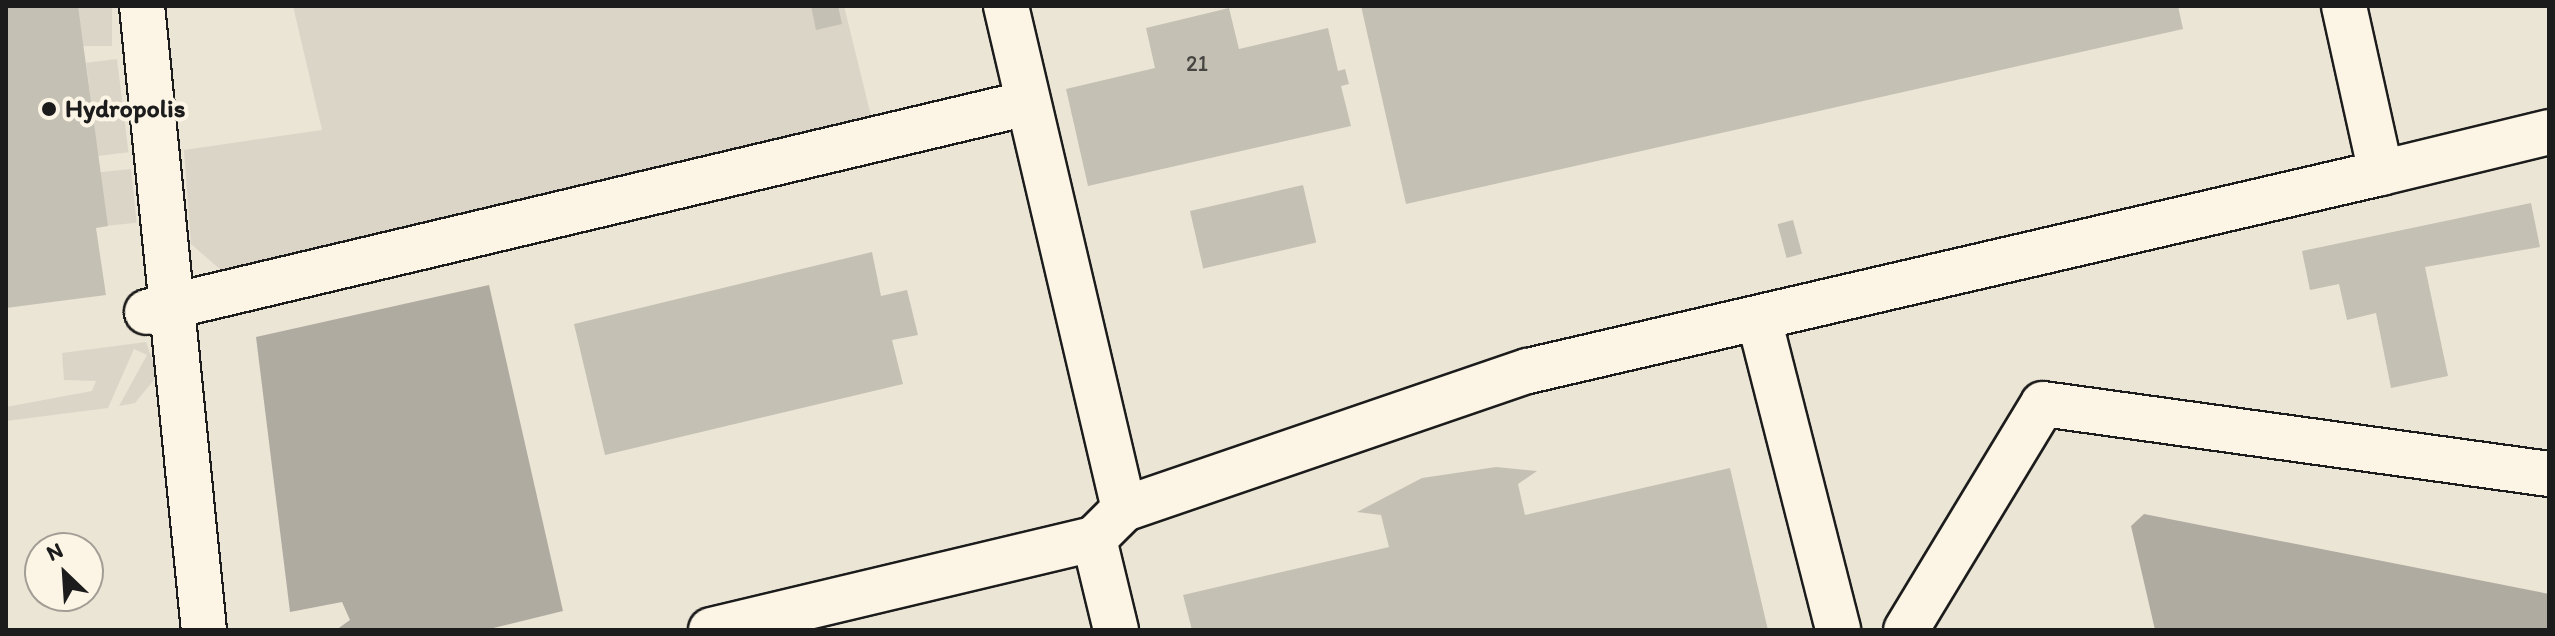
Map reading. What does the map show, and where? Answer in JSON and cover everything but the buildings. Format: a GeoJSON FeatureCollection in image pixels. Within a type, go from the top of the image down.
{"type":"FeatureCollection","features":[{"type":"Feature","properties":{"kind":"lane"},"geometry":{"type":"LineString","coordinates":[[142,6],[161,309],[204,630]]}},
{"type":"Feature","properties":{"kind":"lane"},"geometry":{"type":"LineString","coordinates":[[1006,6],[1124,509]]}},
{"type":"Feature","properties":{"kind":"lane"},"geometry":{"type":"LineString","coordinates":[[2344,6],[2381,173]]}},
{"type":"Feature","properties":{"kind":"lane"},"geometry":{"type":"LineString","coordinates":[[161,309],[1028,103]]}},
{"type":"Feature","properties":{"kind":"lane"},"geometry":{"type":"LineString","coordinates":[[711,630],[1094,539],[1124,509],[1528,371],[2549,132]]}},
{"type":"Feature","properties":{"kind":"lane"},"geometry":{"type":"LineString","coordinates":[[1759,319],[1838,630]]}},
{"type":"Feature","properties":{"kind":"lane"},"geometry":{"type":"LineString","coordinates":[[1906,630],[2043,404],[2549,474]]}},
{"type":"Feature","properties":{"kind":"lane"},"geometry":{"type":"LineString","coordinates":[[1094,539],[1116,630]]}},
{"type":"Feature","properties":{"kind":"shaded area"},"geometry":{"type":"Polygon","coordinates":[[[6,6],[2549,6],[2549,630],[6,630],[6,6]]]}},
{"type":"Feature","properties":{"kind":"shaded area"},"geometry":{"type":"Polygon","coordinates":[[[78,6],[112,6],[112,46],[78,46],[78,6]]]}},
{"type":"Feature","properties":{"kind":"shaded area"},"geometry":{"type":"Polygon","coordinates":[[[293,6],[844,6],[872,120],[222,271],[191,244],[184,150],[322,130],[293,6]]]}},
{"type":"Feature","properties":{"kind":"shaded area"},"geometry":{"type":"Polygon","coordinates":[[[117,59],[128,152],[98,156],[86,63],[117,59]]]}},
{"type":"Feature","properties":{"kind":"shaded area"},"geometry":{"type":"Polygon","coordinates":[[[131,169],[137,223],[105,226],[99,172],[131,169]]]}},
{"type":"Feature","properties":{"kind":"shaded area"},"geometry":{"type":"Polygon","coordinates":[[[489,285],[563,611],[485,630],[336,630],[350,620],[342,602],[290,612],[256,337],[489,285]]]}},
{"type":"Feature","properties":{"kind":"shaded area"},"geometry":{"type":"Polygon","coordinates":[[[146,342],[158,375],[135,403],[119,406],[147,355],[134,349],[108,408],[6,421],[6,407],[92,391],[96,381],[64,380],[62,353],[146,342]]]}},
{"type":"Feature","properties":{"kind":"shaded area"},"geometry":{"type":"Polygon","coordinates":[[[2144,514],[2549,594],[2549,630],[2155,630],[2131,526],[2144,514]]]}},
{"type":"Feature","properties":{"kind":"place","name":"Hydropolis"},"geometry":{"type":"Point","coordinates":[49,109]}}]}
